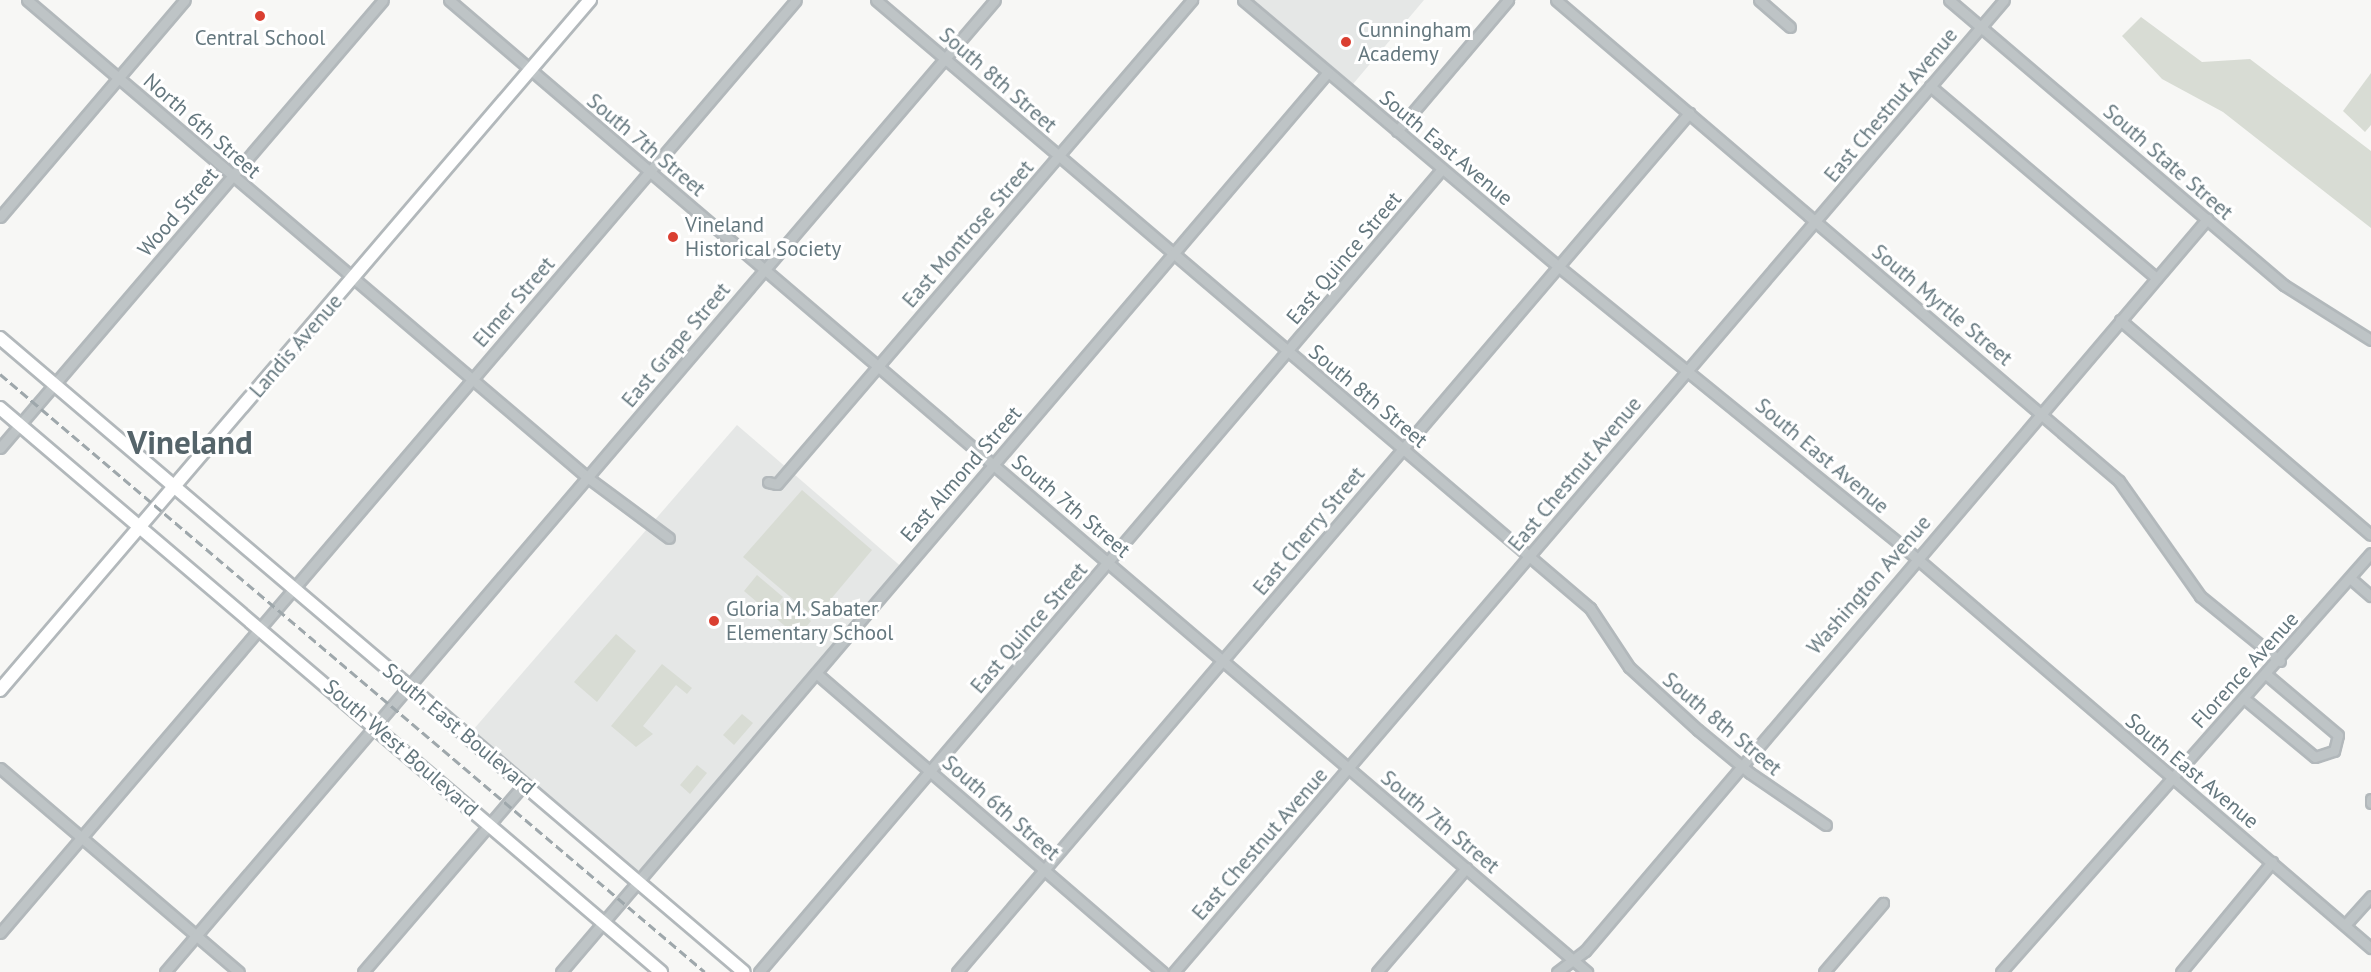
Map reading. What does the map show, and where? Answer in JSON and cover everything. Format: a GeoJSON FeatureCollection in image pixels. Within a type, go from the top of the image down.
{"type":"FeatureCollection","features":[{"type":"Feature","properties":{"kind":"main road","name":"Landis Avenue"},"geometry":{"type":"LineString","coordinates":[[0,690],[354,279],[590,0]]}},
{"type":"Feature","properties":{"kind":"main road","name":"South East Boulevard"},"geometry":{"type":"LineString","coordinates":[[0,338],[744,972]]}},
{"type":"Feature","properties":{"kind":"main road","name":"South West Boulevard"},"geometry":{"type":"LineString","coordinates":[[0,408],[375,725],[661,972]]}},
{"type":"Feature","properties":{"kind":"street","name":"North 6th Street"},"geometry":{"type":"LineString","coordinates":[[27,0],[354,279]]}},
{"type":"Feature","properties":{"kind":"street"},"geometry":{"type":"LineString","coordinates":[[0,217],[185,0]]}},
{"type":"Feature","properties":{"kind":"street","name":"Wood Street"},"geometry":{"type":"LineString","coordinates":[[0,448],[383,0]]}},
{"type":"Feature","properties":{"kind":"street","name":"South 7th Street"},"geometry":{"type":"LineString","coordinates":[[449,0],[1587,972]]}},
{"type":"Feature","properties":{"kind":"street","name":"Elmer Street"},"geometry":{"type":"LineString","coordinates":[[0,933],[796,0]]}},
{"type":"Feature","properties":{"kind":"street","name":"South 8th Street"},"geometry":{"type":"LineString","coordinates":[[876,0],[1590,608],[1637,675],[1742,766],[1826,825]]}},
{"type":"Feature","properties":{"kind":"street","name":"East Grape Street"},"geometry":{"type":"LineString","coordinates":[[165,972],[995,0]]}},
{"type":"Feature","properties":{"kind":"street","name":"East Montrose Street"},"geometry":{"type":"LineString","coordinates":[[768,482],[777,483],[1192,0]]}},
{"type":"Feature","properties":{"kind":"street","name":"South East Avenue"},"geometry":{"type":"LineString","coordinates":[[1243,0],[1558,267],[1689,369],[1916,557],[2371,948]]}},
{"type":"Feature","properties":{"kind":"street"},"geometry":{"type":"LineString","coordinates":[[1397,130],[1508,0]]}},
{"type":"Feature","properties":{"kind":"street","name":"South Myrtle Street"},"geometry":{"type":"LineString","coordinates":[[1556,0],[2041,413],[2127,490],[2200,596],[2280,661]]}},
{"type":"Feature","properties":{"kind":"street"},"geometry":{"type":"LineString","coordinates":[[1759,0],[1790,27]]}},
{"type":"Feature","properties":{"kind":"street","name":"South State Street"},"geometry":{"type":"LineString","coordinates":[[1949,0],[2295,294],[2371,340]]}},
{"type":"Feature","properties":{"kind":"street","name":"East Chestnut Avenue"},"geometry":{"type":"LineString","coordinates":[[1174,972],[2004,0]]}},
{"type":"Feature","properties":{"kind":"street","name":"East Almond Street"},"geometry":{"type":"LineString","coordinates":[[561,972],[1328,72]]}},
{"type":"Feature","properties":{"kind":"street"},"geometry":{"type":"LineString","coordinates":[[1930,86],[2156,278]]}},
{"type":"Feature","properties":{"kind":"street","name":"East Cherry Street"},"geometry":{"type":"LineString","coordinates":[[957,972],[1689,113]]}},
{"type":"Feature","properties":{"kind":"street","name":"East Quince Street"},"geometry":{"type":"LineString","coordinates":[[759,972],[1442,169]]}},
{"type":"Feature","properties":{"kind":"street","name":"Washington Avenue"},"geometry":{"type":"LineString","coordinates":[[1557,972],[1585,951],[1916,557],[2207,219]]}},
{"type":"Feature","properties":{"kind":"street"},"geometry":{"type":"LineString","coordinates":[[354,279],[587,477],[669,538]]}},
{"type":"Feature","properties":{"kind":"street"},"geometry":{"type":"LineString","coordinates":[[2120,320],[2371,535]]}},
{"type":"Feature","properties":{"kind":"street","name":"Florence Avenue"},"geometry":{"type":"LineString","coordinates":[[2001,972],[2170,777],[2246,700],[2370,557]]}},
{"type":"Feature","properties":{"kind":"street"},"geometry":{"type":"LineString","coordinates":[[2350,578],[2371,596]]}},
{"type":"Feature","properties":{"kind":"street","name":"South 6th Street"},"geometry":{"type":"LineString","coordinates":[[816,673],[1163,972]]}},
{"type":"Feature","properties":{"kind":"street"},"geometry":{"type":"LineString","coordinates":[[2246,700],[2315,757],[2334,751],[2338,735],[2267,675]]}},
{"type":"Feature","properties":{"kind":"street"},"geometry":{"type":"LineString","coordinates":[[0,768],[239,972]]}},
{"type":"Feature","properties":{"kind":"street"},"geometry":{"type":"LineString","coordinates":[[363,972],[523,784]]}},
{"type":"Feature","properties":{"kind":"street"},"geometry":{"type":"LineString","coordinates":[[2181,972],[2271,862]]}},
{"type":"Feature","properties":{"kind":"street"},"geometry":{"type":"LineString","coordinates":[[1377,972],[1466,868]]}},
{"type":"Feature","properties":{"kind":"street"},"geometry":{"type":"LineString","coordinates":[[2345,925],[2371,896]]}},
{"type":"Feature","properties":{"kind":"street"},"geometry":{"type":"LineString","coordinates":[[1824,972],[1883,903]]}},
{"type":"Feature","properties":{"kind":"shaded area","name":"Cunningham Academy"},"geometry":{"type":"Polygon","coordinates":[[[1253,0],[1424,0],[1353,84],[1253,0]]]}},
{"type":"Feature","properties":{"kind":"shaded area"},"geometry":{"type":"Polygon","coordinates":[[[2141,17],[2202,62],[2250,59],[2371,151],[2371,228],[2223,112],[2162,79],[2122,36],[2141,17]]]}},
{"type":"Feature","properties":{"kind":"shaded area"},"geometry":{"type":"Polygon","coordinates":[[[2371,73],[2371,125],[2365,132],[2343,111],[2371,73]]]}},
{"type":"Feature","properties":{"kind":"shaded area","name":"Gloria M. Sabater Elementary School"},"geometry":{"type":"Polygon","coordinates":[[[737,425],[904,569],[637,882],[467,737],[737,425]]]}},
{"type":"Feature","properties":{"kind":"shaded area"},"geometry":{"type":"Polygon","coordinates":[[[802,490],[872,550],[815,618],[743,557],[802,490]]]}},
{"type":"Feature","properties":{"kind":"shaded area"},"geometry":{"type":"Polygon","coordinates":[[[757,575],[783,597],[770,613],[744,591],[757,575]]]}},
{"type":"Feature","properties":{"kind":"shaded area"},"geometry":{"type":"Polygon","coordinates":[[[785,599],[811,621],[798,637],[772,615],[785,599]]]}},
{"type":"Feature","properties":{"kind":"shaded area"},"geometry":{"type":"Polygon","coordinates":[[[616,634],[636,651],[597,702],[574,682],[616,634]]]}},
{"type":"Feature","properties":{"kind":"shaded area"},"geometry":{"type":"Polygon","coordinates":[[[662,664],[692,688],[687,694],[676,685],[643,726],[653,734],[636,747],[611,726],[662,664]]]}},
{"type":"Feature","properties":{"kind":"shaded area"},"geometry":{"type":"Polygon","coordinates":[[[742,714],[753,723],[734,745],[723,735],[742,714]]]}},
{"type":"Feature","properties":{"kind":"shaded area"},"geometry":{"type":"Polygon","coordinates":[[[697,765],[707,773],[690,794],[680,785],[697,765]]]}},
{"type":"Feature","properties":{"kind":"railway"},"geometry":{"type":"LineString","coordinates":[[0,374],[705,972]]}},
{"type":"Feature","properties":{"kind":"place","name":"Central School"},"geometry":{"type":"Point","coordinates":[260,16]}},
{"type":"Feature","properties":{"kind":"place","name":"Cunningham Academy"},"geometry":{"type":"Point","coordinates":[1346,42]}},
{"type":"Feature","properties":{"kind":"place","name":"Vineland Historical Society"},"geometry":{"type":"Point","coordinates":[673,237]}},
{"type":"Feature","properties":{"kind":"place","name":"Gloria M. Sabater Elementary School"},"geometry":{"type":"Point","coordinates":[714,621]}},
{"type":"Feature","properties":{"kind":"district","name":"Vineland"},"geometry":{"type":"Point","coordinates":[190,442]}}]}
